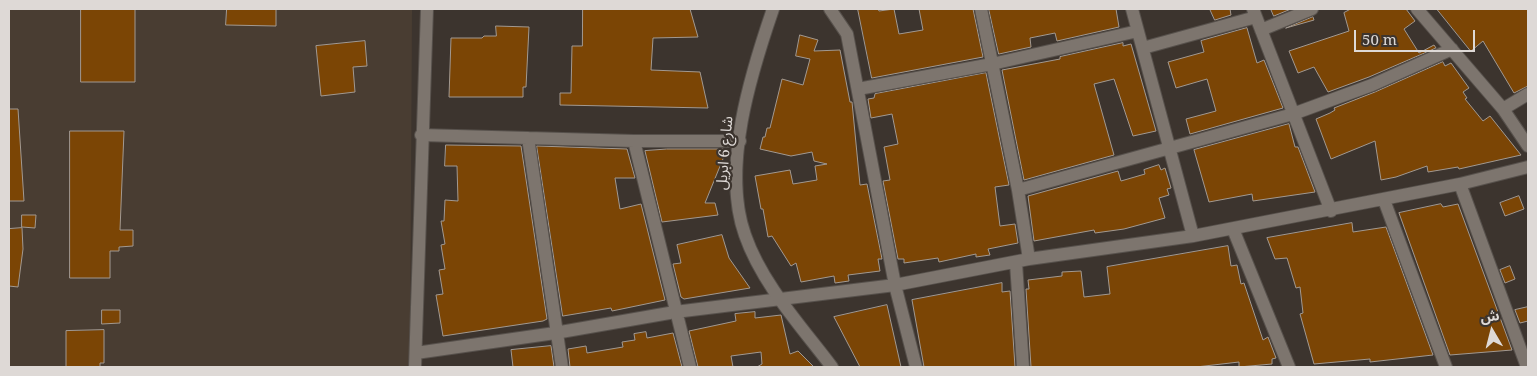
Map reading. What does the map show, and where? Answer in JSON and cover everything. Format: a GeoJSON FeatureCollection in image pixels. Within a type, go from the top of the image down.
{"type":"FeatureCollection","features":[{"type":"Feature","properties":{"kind":"street"},"geometry":{"type":"LineString","coordinates":[[415,367],[421,135],[427,9]]}},
{"type":"Feature","properties":{"kind":"street","name":"شارع 6 ابريل"},"geometry":{"type":"LineString","coordinates":[[773,9],[755,63],[740,141],[737,195],[740,217],[754,255],[780,298],[832,367]]}},
{"type":"Feature","properties":{"kind":"street"},"geometry":{"type":"LineString","coordinates":[[830,9],[847,34],[896,285],[916,367]]}},
{"type":"Feature","properties":{"kind":"street"},"geometry":{"type":"LineString","coordinates":[[981,9],[1018,190],[1023,261],[1023,367]]}},
{"type":"Feature","properties":{"kind":"street"},"geometry":{"type":"LineString","coordinates":[[1132,9],[1193,236]]}},
{"type":"Feature","properties":{"kind":"street"},"geometry":{"type":"LineString","coordinates":[[1261,30],[1312,9]]}},
{"type":"Feature","properties":{"kind":"street"},"geometry":{"type":"LineString","coordinates":[[1418,9],[1502,109],[1528,146]]}},
{"type":"Feature","properties":{"kind":"street"},"geometry":{"type":"LineString","coordinates":[[1143,48],[1255,13],[1331,211]]}},
{"type":"Feature","properties":{"kind":"street"},"geometry":{"type":"LineString","coordinates":[[858,88],[992,64],[1138,32]]}},
{"type":"Feature","properties":{"kind":"street"},"geometry":{"type":"LineString","coordinates":[[1018,190],[1293,114],[1372,85],[1452,49]]}},
{"type":"Feature","properties":{"kind":"street"},"geometry":{"type":"LineString","coordinates":[[1502,109],[1528,94]]}},
{"type":"Feature","properties":{"kind":"street"},"geometry":{"type":"LineString","coordinates":[[421,135],[634,141],[740,141]]}},
{"type":"Feature","properties":{"kind":"street"},"geometry":{"type":"LineString","coordinates":[[528,138],[555,333],[562,367]]}},
{"type":"Feature","properties":{"kind":"street"},"geometry":{"type":"LineString","coordinates":[[634,141],[690,367]]}},
{"type":"Feature","properties":{"kind":"street"},"geometry":{"type":"LineString","coordinates":[[416,353],[555,333],[675,312],[896,285],[1023,261],[1233,230],[1460,184],[1528,167]]}},
{"type":"Feature","properties":{"kind":"street"},"geometry":{"type":"LineString","coordinates":[[1460,184],[1526,367]]}},
{"type":"Feature","properties":{"kind":"street"},"geometry":{"type":"LineString","coordinates":[[1384,200],[1446,367]]}},
{"type":"Feature","properties":{"kind":"street"},"geometry":{"type":"LineString","coordinates":[[1233,230],[1289,367]]}},
{"type":"Feature","properties":{"kind":"shaded area"},"geometry":{"type":"Polygon","coordinates":[[[9,9],[412,9],[410,367],[9,367],[9,9]]]}},
{"type":"Feature","properties":{"kind":"building"},"geometry":{"type":"Polygon","coordinates":[[[81,9],[135,9],[135,82],[81,82],[81,9]]]}},
{"type":"Feature","properties":{"kind":"building"},"geometry":{"type":"Polygon","coordinates":[[[227,9],[276,9],[276,26],[226,25],[227,9]]]}},
{"type":"Feature","properties":{"kind":"building"},"geometry":{"type":"Polygon","coordinates":[[[583,9],[690,9],[698,37],[653,38],[651,70],[700,72],[708,108],[560,105],[560,93],[571,93],[572,46],[582,46],[583,9]]]}},
{"type":"Feature","properties":{"kind":"building"},"geometry":{"type":"Polygon","coordinates":[[[858,9],[878,9],[879,11],[894,9],[899,34],[923,30],[919,9],[973,9],[983,57],[872,78],[858,9]]]}},
{"type":"Feature","properties":{"kind":"building"},"geometry":{"type":"Polygon","coordinates":[[[989,9],[1116,9],[1119,27],[1057,41],[1055,33],[1030,38],[1031,47],[999,54],[989,9]]]}},
{"type":"Feature","properties":{"kind":"building"},"geometry":{"type":"Polygon","coordinates":[[[1210,9],[1230,9],[1231,15],[1215,20],[1210,9]]]}},
{"type":"Feature","properties":{"kind":"building"},"geometry":{"type":"Polygon","coordinates":[[[1271,9],[1291,9],[1274,16],[1271,9]]]}},
{"type":"Feature","properties":{"kind":"building"},"geometry":{"type":"Polygon","coordinates":[[[1351,9],[1406,9],[1415,21],[1404,29],[1419,53],[1434,45],[1436,48],[1369,77],[1328,92],[1314,67],[1298,73],[1289,51],[1349,31],[1344,13],[1351,9]]]}},
{"type":"Feature","properties":{"kind":"building"},"geometry":{"type":"Polygon","coordinates":[[[1437,9],[1528,9],[1528,86],[1514,93],[1483,41],[1471,51],[1437,9]]]}},
{"type":"Feature","properties":{"kind":"building"},"geometry":{"type":"Polygon","coordinates":[[[1313,17],[1314,20],[1286,28],[1313,17]]]}},
{"type":"Feature","properties":{"kind":"building"},"geometry":{"type":"Polygon","coordinates":[[[496,26],[529,27],[526,87],[523,87],[523,97],[449,97],[451,38],[496,36],[496,26]]]}},
{"type":"Feature","properties":{"kind":"building"},"geometry":{"type":"Polygon","coordinates":[[[1247,28],[1257,63],[1264,60],[1283,108],[1190,134],[1186,119],[1216,111],[1207,79],[1176,88],[1168,62],[1204,52],[1201,41],[1247,28]]]}},
{"type":"Feature","properties":{"kind":"building"},"geometry":{"type":"Polygon","coordinates":[[[800,35],[818,40],[814,51],[840,50],[850,102],[852,102],[860,185],[867,184],[882,259],[878,259],[880,271],[848,275],[849,281],[835,283],[834,276],[801,282],[796,263],[791,266],[772,236],[768,237],[763,209],[761,209],[755,176],[790,170],[793,184],[817,180],[815,166],[827,164],[814,161],[812,152],[791,156],[760,149],[767,128],[770,128],[782,79],[803,85],[810,59],[796,56],[800,35]]]}},
{"type":"Feature","properties":{"kind":"building"},"geometry":{"type":"Polygon","coordinates":[[[365,41],[367,66],[353,67],[355,92],[321,96],[316,46],[365,41]]]}},
{"type":"Feature","properties":{"kind":"building"},"geometry":{"type":"Polygon","coordinates":[[[1123,43],[1123,46],[1131,44],[1156,131],[1133,136],[1114,79],[1094,84],[1114,155],[1024,180],[1002,70],[1060,59],[1060,57],[1123,43]]]}},
{"type":"Feature","properties":{"kind":"building"},"geometry":{"type":"Polygon","coordinates":[[[1443,62],[1445,66],[1451,63],[1469,88],[1463,92],[1467,98],[1465,99],[1483,121],[1490,116],[1521,155],[1459,169],[1458,167],[1428,172],[1427,166],[1381,180],[1375,141],[1331,159],[1316,119],[1335,110],[1334,108],[1443,62]]]}},
{"type":"Feature","properties":{"kind":"building"},"geometry":{"type":"Polygon","coordinates":[[[986,73],[1009,185],[995,187],[1000,226],[1015,224],[1018,243],[988,249],[990,255],[976,257],[976,254],[939,262],[938,258],[904,263],[904,259],[898,259],[883,181],[890,180],[884,147],[898,144],[892,114],[871,118],[868,99],[874,98],[875,94],[986,73]]]}},
{"type":"Feature","properties":{"kind":"building"},"geometry":{"type":"Polygon","coordinates":[[[9,109],[18,109],[24,201],[9,201],[9,109]]]}},
{"type":"Feature","properties":{"kind":"building"},"geometry":{"type":"Polygon","coordinates":[[[1289,124],[1295,147],[1298,147],[1315,192],[1253,201],[1252,194],[1209,202],[1194,150],[1289,124]]]}},
{"type":"Feature","properties":{"kind":"building"},"geometry":{"type":"Polygon","coordinates":[[[70,131],[124,131],[120,230],[133,230],[133,246],[119,247],[119,251],[110,251],[110,278],[70,278],[70,131]]]}},
{"type":"Feature","properties":{"kind":"building"},"geometry":{"type":"Polygon","coordinates":[[[446,145],[521,146],[547,319],[443,336],[436,295],[443,294],[439,270],[445,269],[441,245],[445,244],[441,221],[444,221],[445,200],[458,201],[457,166],[445,166],[446,145]]]}},
{"type":"Feature","properties":{"kind":"building"},"geometry":{"type":"Polygon","coordinates":[[[537,146],[627,149],[635,178],[615,178],[620,209],[641,204],[665,300],[612,311],[611,308],[563,316],[537,146]]]}},
{"type":"Feature","properties":{"kind":"building"},"geometry":{"type":"Polygon","coordinates":[[[727,149],[705,203],[715,203],[718,215],[662,222],[645,151],[727,149]]]}},
{"type":"Feature","properties":{"kind":"building"},"geometry":{"type":"Polygon","coordinates":[[[1159,165],[1161,170],[1165,168],[1171,188],[1167,189],[1169,195],[1159,198],[1165,218],[1124,229],[1095,233],[1094,230],[1034,241],[1028,196],[1118,171],[1121,181],[1145,174],[1144,170],[1159,165]]]}},
{"type":"Feature","properties":{"kind":"building"},"geometry":{"type":"Polygon","coordinates":[[[1519,196],[1524,209],[1505,216],[1500,203],[1519,196]]]}},
{"type":"Feature","properties":{"kind":"building"},"geometry":{"type":"Polygon","coordinates":[[[1441,204],[1443,207],[1458,204],[1512,350],[1450,355],[1399,213],[1441,204]]]}},
{"type":"Feature","properties":{"kind":"building"},"geometry":{"type":"Polygon","coordinates":[[[22,215],[36,215],[35,228],[22,227],[22,215]]]}},
{"type":"Feature","properties":{"kind":"building"},"geometry":{"type":"Polygon","coordinates":[[[1352,223],[1353,232],[1386,227],[1433,355],[1370,362],[1370,359],[1314,364],[1300,314],[1303,313],[1300,287],[1296,288],[1287,258],[1275,259],[1267,238],[1352,223]]]}},
{"type":"Feature","properties":{"kind":"building"},"geometry":{"type":"Polygon","coordinates":[[[22,228],[23,249],[18,287],[9,286],[9,229],[22,228]]]}},
{"type":"Feature","properties":{"kind":"building"},"geometry":{"type":"Polygon","coordinates":[[[722,235],[729,258],[750,288],[684,299],[681,297],[673,264],[681,263],[677,245],[722,235]]]}},
{"type":"Feature","properties":{"kind":"building"},"geometry":{"type":"Polygon","coordinates":[[[1228,246],[1231,266],[1237,265],[1241,284],[1244,283],[1263,340],[1268,337],[1276,358],[1272,359],[1272,364],[1239,367],[1239,362],[1196,367],[1031,367],[1026,289],[1029,289],[1028,280],[1062,276],[1062,272],[1081,271],[1084,297],[1110,294],[1107,267],[1228,246]]]}},
{"type":"Feature","properties":{"kind":"building"},"geometry":{"type":"Polygon","coordinates":[[[1510,266],[1515,279],[1505,283],[1500,270],[1510,266]]]}},
{"type":"Feature","properties":{"kind":"building"},"geometry":{"type":"Polygon","coordinates":[[[1002,283],[1002,292],[1010,291],[1015,367],[924,367],[912,300],[1002,283]]]}},
{"type":"Feature","properties":{"kind":"building"},"geometry":{"type":"Polygon","coordinates":[[[887,305],[901,367],[860,367],[834,317],[887,305]]]}},
{"type":"Feature","properties":{"kind":"building"},"geometry":{"type":"Polygon","coordinates":[[[1528,307],[1528,321],[1520,323],[1515,310],[1528,307]]]}},
{"type":"Feature","properties":{"kind":"building"},"geometry":{"type":"Polygon","coordinates":[[[102,310],[120,310],[120,323],[102,324],[102,310]]]}},
{"type":"Feature","properties":{"kind":"building"},"geometry":{"type":"Polygon","coordinates":[[[755,312],[755,318],[781,315],[790,354],[798,351],[814,367],[757,367],[762,364],[761,352],[731,356],[733,367],[698,367],[689,331],[736,321],[735,314],[755,312]]]}},
{"type":"Feature","properties":{"kind":"building"},"geometry":{"type":"Polygon","coordinates":[[[104,330],[104,363],[100,363],[100,367],[66,367],[66,331],[104,330]]]}},
{"type":"Feature","properties":{"kind":"building"},"geometry":{"type":"Polygon","coordinates":[[[646,332],[647,338],[673,333],[682,367],[570,367],[568,349],[586,346],[587,353],[623,347],[622,342],[635,340],[634,334],[646,332]]]}},
{"type":"Feature","properties":{"kind":"building"},"geometry":{"type":"Polygon","coordinates":[[[551,346],[554,367],[513,367],[511,350],[551,346]]]}}]}
